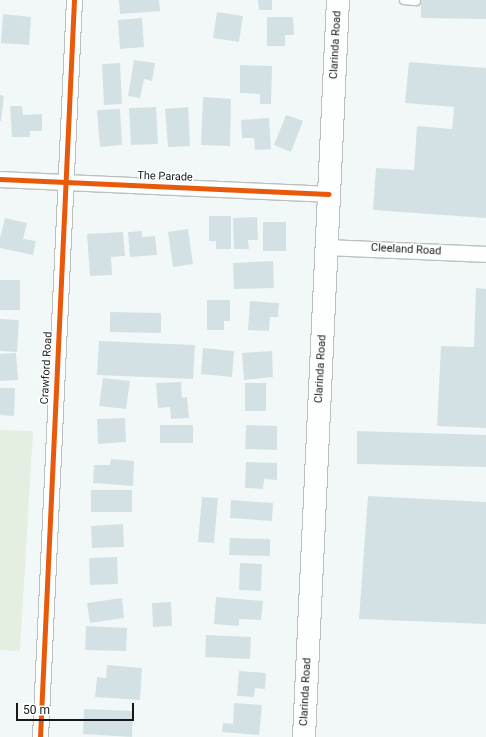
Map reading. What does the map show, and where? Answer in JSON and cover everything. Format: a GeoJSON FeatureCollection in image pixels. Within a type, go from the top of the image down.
{"type":"FeatureCollection","features":[{"type":"Feature","properties":{"kind":"main road","name":"Clarinda Road"},"geometry":{"type":"LineString","coordinates":[[304,737],[338,0]]}},
{"type":"Feature","properties":{"kind":"street","name":"Crawford Road"},"geometry":{"type":"LineString","coordinates":[[40,737],[74,0]]}},
{"type":"Feature","properties":{"kind":"street","name":"The Parade"},"geometry":{"type":"LineString","coordinates":[[0,179],[329,194]]}},
{"type":"Feature","properties":{"kind":"street","name":"Cleeland Road"},"geometry":{"type":"LineString","coordinates":[[327,247],[486,254]]}},
{"type":"Feature","properties":{"kind":"lane"},"geometry":{"type":"LineString","coordinates":[[404,0],[416,0]]}},
{"type":"Feature","properties":{"kind":"green space"},"geometry":{"type":"Polygon","coordinates":[[[0,430],[33,431],[20,651],[0,650],[0,430]]]}},
{"type":"Feature","properties":{"kind":"building"},"geometry":{"type":"Polygon","coordinates":[[[119,0],[159,0],[160,11],[120,14],[119,0]]]}},
{"type":"Feature","properties":{"kind":"building"},"geometry":{"type":"Polygon","coordinates":[[[258,0],[272,0],[272,10],[259,10],[258,0]]]}},
{"type":"Feature","properties":{"kind":"building"},"geometry":{"type":"Polygon","coordinates":[[[421,0],[486,0],[486,19],[421,18],[421,0]]]}},
{"type":"Feature","properties":{"kind":"building"},"geometry":{"type":"Polygon","coordinates":[[[217,12],[243,16],[239,42],[213,38],[217,12]]]}},
{"type":"Feature","properties":{"kind":"building"},"geometry":{"type":"Polygon","coordinates":[[[3,14],[31,17],[29,45],[1,43],[3,14]]]}},
{"type":"Feature","properties":{"kind":"building"},"geometry":{"type":"Polygon","coordinates":[[[267,17],[293,17],[294,35],[285,35],[285,46],[267,46],[267,17]]]}},
{"type":"Feature","properties":{"kind":"building"},"geometry":{"type":"Polygon","coordinates":[[[142,18],[144,47],[120,49],[118,20],[142,18]]]}},
{"type":"Feature","properties":{"kind":"building"},"geometry":{"type":"Polygon","coordinates":[[[134,60],[155,63],[152,81],[144,79],[140,98],[128,96],[134,60]]]}},
{"type":"Feature","properties":{"kind":"building"},"geometry":{"type":"Polygon","coordinates":[[[409,62],[486,68],[486,218],[373,210],[376,168],[414,170],[417,126],[452,129],[454,107],[405,103],[409,62]]]}},
{"type":"Feature","properties":{"kind":"building"},"geometry":{"type":"Polygon","coordinates":[[[120,63],[122,104],[104,105],[102,64],[120,63]]]}},
{"type":"Feature","properties":{"kind":"building"},"geometry":{"type":"Polygon","coordinates":[[[240,65],[272,66],[271,104],[260,104],[260,94],[240,93],[240,65]]]}},
{"type":"Feature","properties":{"kind":"building"},"geometry":{"type":"Polygon","coordinates":[[[0,95],[4,96],[1,121],[0,121],[0,95]]]}},
{"type":"Feature","properties":{"kind":"building"},"geometry":{"type":"Polygon","coordinates":[[[203,97],[231,99],[230,146],[201,145],[203,97]]]}},
{"type":"Feature","properties":{"kind":"building"},"geometry":{"type":"Polygon","coordinates":[[[10,106],[22,106],[23,115],[42,114],[42,131],[30,131],[30,137],[12,137],[10,106]]]}},
{"type":"Feature","properties":{"kind":"building"},"geometry":{"type":"Polygon","coordinates":[[[156,107],[158,144],[131,145],[129,108],[156,107]]]}},
{"type":"Feature","properties":{"kind":"building"},"geometry":{"type":"Polygon","coordinates":[[[188,107],[190,146],[168,147],[165,109],[188,107]]]}},
{"type":"Feature","properties":{"kind":"building"},"geometry":{"type":"Polygon","coordinates":[[[120,109],[122,145],[100,147],[97,110],[120,109]]]}},
{"type":"Feature","properties":{"kind":"building"},"geometry":{"type":"Polygon","coordinates":[[[286,115],[303,121],[291,152],[274,145],[286,115]]]}},
{"type":"Feature","properties":{"kind":"building"},"geometry":{"type":"Polygon","coordinates":[[[269,118],[271,149],[255,150],[254,138],[242,138],[241,120],[269,118]]]}},
{"type":"Feature","properties":{"kind":"building"},"geometry":{"type":"Polygon","coordinates":[[[209,216],[231,216],[231,249],[216,249],[216,241],[209,241],[209,216]]]}},
{"type":"Feature","properties":{"kind":"building"},"geometry":{"type":"Polygon","coordinates":[[[257,217],[258,240],[248,240],[249,249],[234,249],[233,218],[257,217]]]}},
{"type":"Feature","properties":{"kind":"building"},"geometry":{"type":"Polygon","coordinates":[[[5,218],[27,223],[23,239],[36,241],[33,255],[0,248],[0,238],[5,218]]]}},
{"type":"Feature","properties":{"kind":"building"},"geometry":{"type":"Polygon","coordinates":[[[263,222],[286,222],[286,251],[263,251],[263,222]]]}},
{"type":"Feature","properties":{"kind":"building"},"geometry":{"type":"Polygon","coordinates":[[[188,229],[193,264],[173,267],[168,232],[188,229]]]}},
{"type":"Feature","properties":{"kind":"building"},"geometry":{"type":"Polygon","coordinates":[[[142,231],[142,237],[155,236],[157,255],[130,257],[128,232],[142,231]]]}},
{"type":"Feature","properties":{"kind":"building"},"geometry":{"type":"Polygon","coordinates":[[[123,232],[125,256],[111,257],[112,275],[90,276],[87,234],[123,232]]]}},
{"type":"Feature","properties":{"kind":"building"},"geometry":{"type":"Polygon","coordinates":[[[273,261],[274,288],[234,289],[233,263],[273,261]]]}},
{"type":"Feature","properties":{"kind":"building"},"geometry":{"type":"Polygon","coordinates":[[[0,280],[20,280],[20,310],[0,310],[0,280]]]}},
{"type":"Feature","properties":{"kind":"building"},"geometry":{"type":"Polygon","coordinates":[[[476,288],[486,289],[486,428],[437,426],[441,346],[474,347],[476,288]]]}},
{"type":"Feature","properties":{"kind":"building"},"geometry":{"type":"Polygon","coordinates":[[[207,300],[230,300],[230,321],[224,321],[224,330],[207,330],[207,300]]]}},
{"type":"Feature","properties":{"kind":"building"},"geometry":{"type":"Polygon","coordinates":[[[250,301],[279,303],[278,317],[270,317],[269,331],[248,330],[250,301]]]}},
{"type":"Feature","properties":{"kind":"building"},"geometry":{"type":"Polygon","coordinates":[[[110,312],[161,313],[161,333],[110,332],[110,312]]]}},
{"type":"Feature","properties":{"kind":"building"},"geometry":{"type":"Polygon","coordinates":[[[0,319],[19,320],[17,352],[0,351],[0,319]]]}},
{"type":"Feature","properties":{"kind":"building"},"geometry":{"type":"Polygon","coordinates":[[[99,341],[195,345],[193,379],[97,375],[99,341]]]}},
{"type":"Feature","properties":{"kind":"building"},"geometry":{"type":"Polygon","coordinates":[[[203,348],[234,351],[232,377],[201,374],[203,348]]]}},
{"type":"Feature","properties":{"kind":"building"},"geometry":{"type":"Polygon","coordinates":[[[272,351],[273,377],[244,380],[242,353],[272,351]]]}},
{"type":"Feature","properties":{"kind":"building"},"geometry":{"type":"Polygon","coordinates":[[[16,353],[18,380],[0,381],[0,354],[16,353]]]}},
{"type":"Feature","properties":{"kind":"building"},"geometry":{"type":"Polygon","coordinates":[[[103,378],[130,381],[126,409],[99,406],[103,378]]]}},
{"type":"Feature","properties":{"kind":"building"},"geometry":{"type":"Polygon","coordinates":[[[181,382],[182,398],[187,397],[189,418],[171,419],[170,407],[158,408],[156,383],[181,382]]]}},
{"type":"Feature","properties":{"kind":"building"},"geometry":{"type":"Polygon","coordinates":[[[245,383],[266,383],[266,411],[245,411],[245,383]]]}},
{"type":"Feature","properties":{"kind":"building"},"geometry":{"type":"Polygon","coordinates":[[[0,388],[15,388],[14,416],[0,415],[0,388]]]}},
{"type":"Feature","properties":{"kind":"building"},"geometry":{"type":"Polygon","coordinates":[[[125,418],[126,442],[98,444],[97,419],[125,418]]]}},
{"type":"Feature","properties":{"kind":"building"},"geometry":{"type":"Polygon","coordinates":[[[160,425],[193,425],[193,443],[160,443],[160,425]]]}},
{"type":"Feature","properties":{"kind":"building"},"geometry":{"type":"Polygon","coordinates":[[[246,425],[277,426],[277,450],[245,449],[246,425]]]}},
{"type":"Feature","properties":{"kind":"building"},"geometry":{"type":"Polygon","coordinates":[[[357,431],[486,435],[486,467],[357,464],[357,431]]]}},
{"type":"Feature","properties":{"kind":"building"},"geometry":{"type":"Polygon","coordinates":[[[111,459],[134,461],[133,486],[93,483],[94,465],[110,465],[111,459]]]}},
{"type":"Feature","properties":{"kind":"building"},"geometry":{"type":"Polygon","coordinates":[[[246,462],[277,463],[277,480],[264,479],[263,489],[245,488],[246,462]]]}},
{"type":"Feature","properties":{"kind":"building"},"geometry":{"type":"Polygon","coordinates":[[[91,490],[132,490],[132,512],[91,512],[91,490]]]}},
{"type":"Feature","properties":{"kind":"building"},"geometry":{"type":"Polygon","coordinates":[[[368,496],[486,502],[486,624],[359,619],[368,496]]]}},
{"type":"Feature","properties":{"kind":"building"},"geometry":{"type":"Polygon","coordinates":[[[202,497],[218,498],[214,543],[198,542],[202,497]]]}},
{"type":"Feature","properties":{"kind":"building"},"geometry":{"type":"Polygon","coordinates":[[[231,500],[273,503],[272,521],[230,518],[231,500]]]}},
{"type":"Feature","properties":{"kind":"building"},"geometry":{"type":"Polygon","coordinates":[[[123,524],[124,547],[92,548],[91,526],[123,524]]]}},
{"type":"Feature","properties":{"kind":"building"},"geometry":{"type":"Polygon","coordinates":[[[230,538],[270,539],[270,556],[229,555],[230,538]]]}},
{"type":"Feature","properties":{"kind":"building"},"geometry":{"type":"Polygon","coordinates":[[[117,557],[118,584],[90,585],[89,558],[117,557]]]}},
{"type":"Feature","properties":{"kind":"building"},"geometry":{"type":"Polygon","coordinates":[[[240,563],[262,564],[261,591],[239,590],[240,563]]]}},
{"type":"Feature","properties":{"kind":"building"},"geometry":{"type":"Polygon","coordinates":[[[216,597],[263,601],[261,620],[239,619],[239,626],[214,624],[216,597]]]}},
{"type":"Feature","properties":{"kind":"building"},"geometry":{"type":"Polygon","coordinates":[[[122,598],[124,618],[90,623],[87,603],[122,598]]]}},
{"type":"Feature","properties":{"kind":"building"},"geometry":{"type":"Polygon","coordinates":[[[171,602],[172,626],[153,627],[152,603],[171,602]]]}},
{"type":"Feature","properties":{"kind":"building"},"geometry":{"type":"Polygon","coordinates":[[[86,626],[127,628],[126,651],[85,650],[86,626]]]}},
{"type":"Feature","properties":{"kind":"building"},"geometry":{"type":"Polygon","coordinates":[[[206,635],[251,637],[250,659],[205,657],[206,635]]]}},
{"type":"Feature","properties":{"kind":"building"},"geometry":{"type":"Polygon","coordinates":[[[107,665],[142,668],[140,700],[95,697],[97,677],[106,678],[107,665]]]}},
{"type":"Feature","properties":{"kind":"building"},"geometry":{"type":"Polygon","coordinates":[[[239,671],[266,673],[265,689],[255,688],[254,697],[237,696],[239,671]]]}},
{"type":"Feature","properties":{"kind":"building"},"geometry":{"type":"Polygon","coordinates":[[[234,703],[262,705],[259,735],[222,732],[223,723],[233,724],[234,703]]]}},
{"type":"Feature","properties":{"kind":"building"},"geometry":{"type":"Polygon","coordinates":[[[84,709],[133,711],[132,737],[83,734],[84,709]]]}},
{"type":"Feature","properties":{"kind":"cycle path"},"geometry":{"type":"LineString","coordinates":[[40,737],[74,0]]}},
{"type":"Feature","properties":{"kind":"cycle path"},"geometry":{"type":"LineString","coordinates":[[0,179],[329,194]]}}]}
